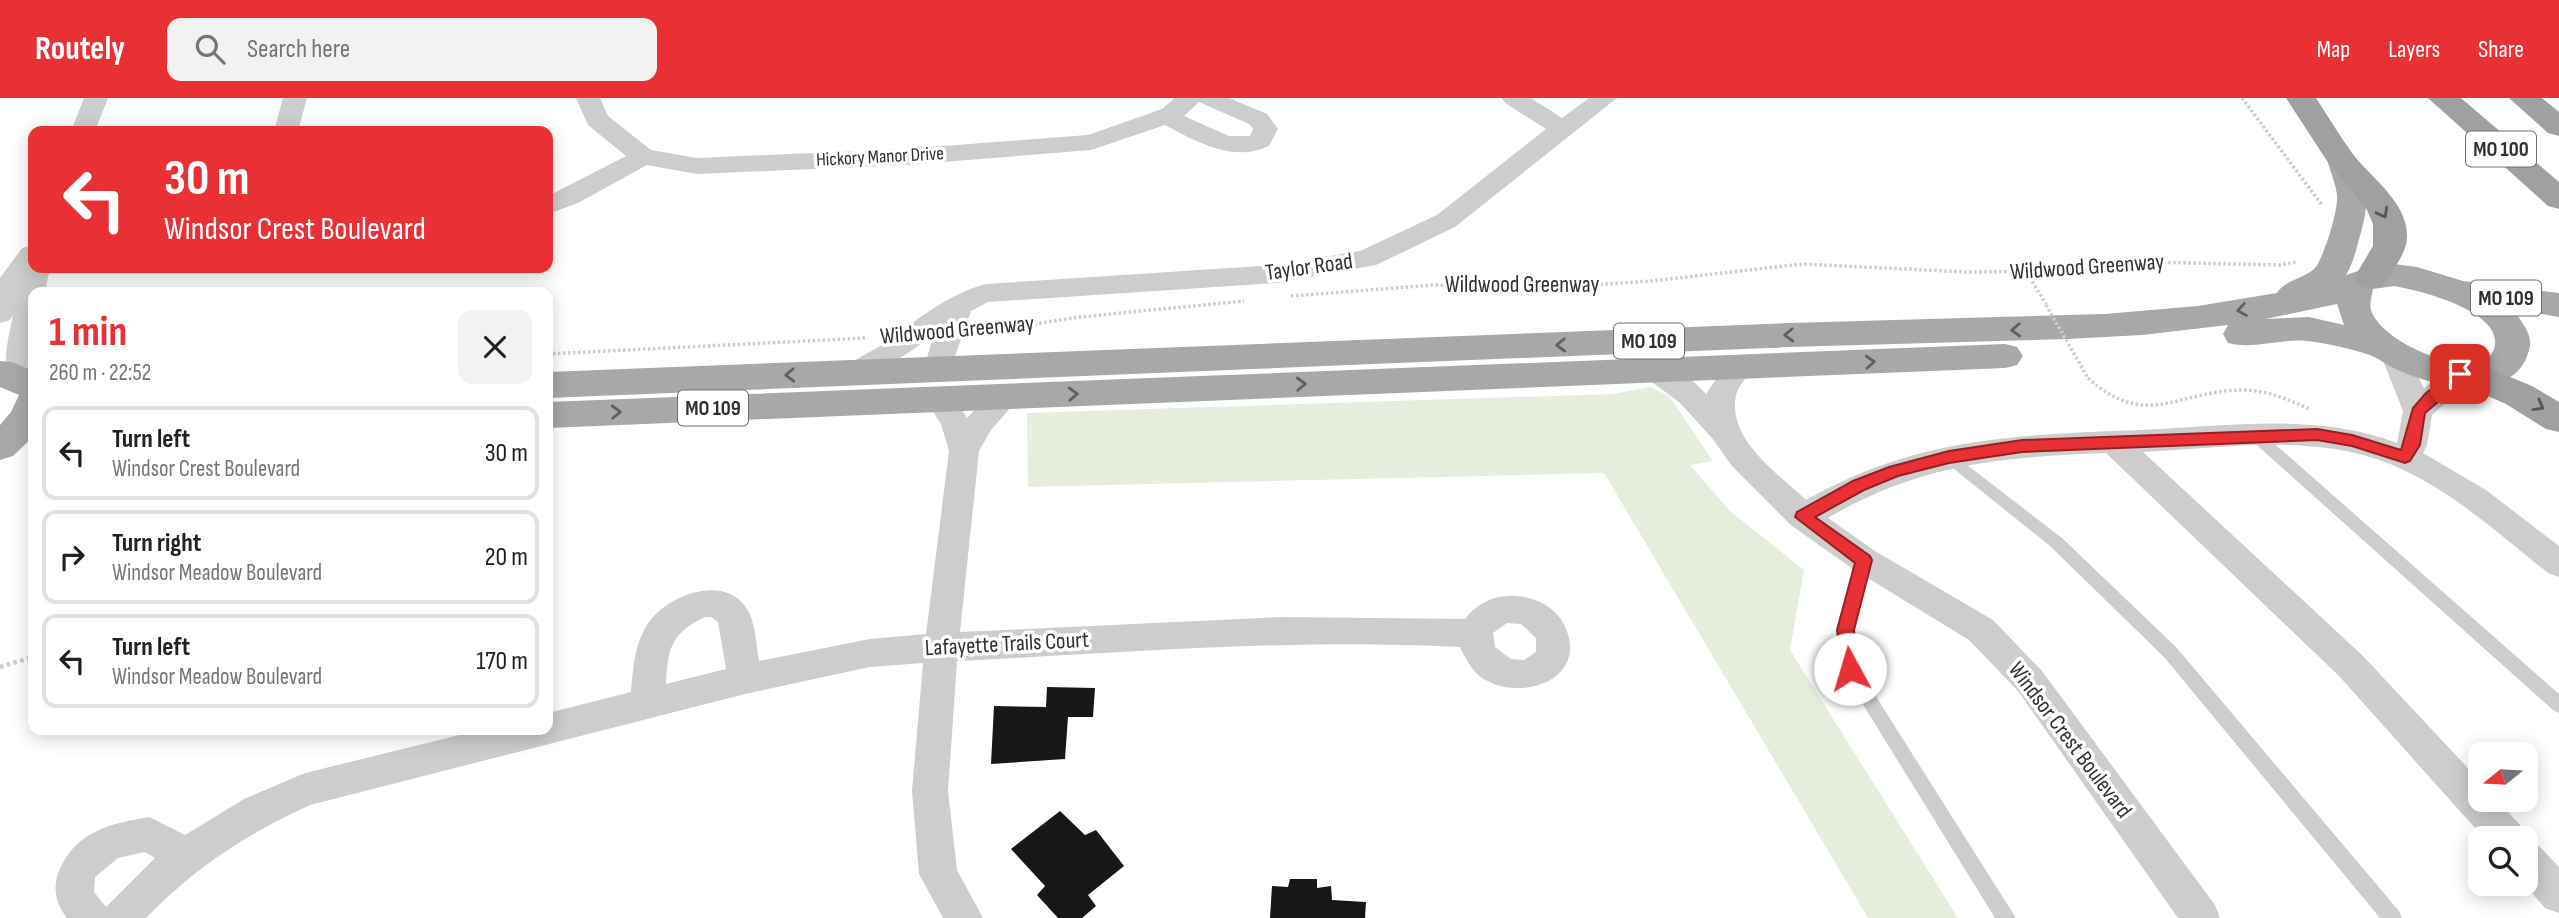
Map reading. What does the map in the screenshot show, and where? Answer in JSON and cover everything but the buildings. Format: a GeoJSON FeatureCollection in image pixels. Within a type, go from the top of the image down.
{"type":"FeatureCollection","features":[{"type":"Feature","properties":{"kind":"highway"},"geometry":{"type":"LineString","coordinates":[[2301,98],[2343,163],[2387,218],[2391,233],[2388,250],[2364,282]]}},
{"type":"Feature","properties":{"kind":"highway","name":"MO 100"},"geometry":{"type":"LineString","coordinates":[[2443,98],[2559,199]]}},
{"type":"Feature","properties":{"kind":"highway","name":"MO 100"},"geometry":{"type":"LineString","coordinates":[[2524,98],[2559,127]]}},
{"type":"Feature","properties":{"kind":"highway"},"geometry":{"type":"LineString","coordinates":[[2467,375],[2519,396],[2559,419]]}},
{"type":"Feature","properties":{"kind":"main road"},"geometry":{"type":"LineString","coordinates":[[2277,303],[2324,278],[2334,268],[2352,210],[2353,196],[2343,163]]}},
{"type":"Feature","properties":{"kind":"main road","name":"MO 109"},"geometry":{"type":"LineString","coordinates":[[553,415],[868,387],[1807,334],[2121,325],[2189,319],[2330,295],[2390,274],[2414,276],[2454,288],[2525,302],[2559,305]]}},
{"type":"Feature","properties":{"kind":"main road"},"geometry":{"type":"LineString","coordinates":[[2364,282],[2351,298],[2353,313],[2364,330],[2388,350]]}},
{"type":"Feature","properties":{"kind":"main road"},"geometry":{"type":"LineString","coordinates":[[2454,288],[2477,300],[2496,316],[2509,332],[2512,348]]}},
{"type":"Feature","properties":{"kind":"main road","name":"MO 109"},"geometry":{"type":"LineString","coordinates":[[939,384],[1005,397],[1739,367],[2081,352],[2290,328],[2309,329],[2388,350],[2433,370],[2467,375],[2502,367],[2511,355],[2512,348],[2559,321]]}},
{"type":"Feature","properties":{"kind":"main road","name":"MO 109"},"geometry":{"type":"LineString","coordinates":[[553,385],[868,387]]}},
{"type":"Feature","properties":{"kind":"main road"},"geometry":{"type":"LineString","coordinates":[[0,446],[19,429],[25,387]]}},
{"type":"Feature","properties":{"kind":"main road"},"geometry":{"type":"LineString","coordinates":[[0,455],[28,452]]}},
{"type":"Feature","properties":{"kind":"street"},"geometry":{"type":"LineString","coordinates":[[85,126],[96,98]]}},
{"type":"Feature","properties":{"kind":"street"},"geometry":{"type":"LineString","coordinates":[[287,126],[295,98]]}},
{"type":"Feature","properties":{"kind":"street","name":"Hickory Manor Drive"},"geometry":{"type":"LineString","coordinates":[[588,98],[597,120],[643,157],[697,166],[905,157],[1078,144],[1139,128],[1166,116],[1190,98]]}},
{"type":"Feature","properties":{"kind":"street"},"geometry":{"type":"LineString","coordinates":[[1166,116],[1229,145],[1254,144],[1264,135],[1265,129],[1258,119],[1208,98]]}},
{"type":"Feature","properties":{"kind":"street"},"geometry":{"type":"LineString","coordinates":[[1514,98],[1562,129]]}},
{"type":"Feature","properties":{"kind":"street","name":"Taylor Road"},"geometry":{"type":"LineString","coordinates":[[868,387],[912,336],[930,321],[964,301],[986,293],[1277,274],[1366,259],[1446,221],[1605,98]]}},
{"type":"Feature","properties":{"kind":"street"},"geometry":{"type":"LineString","coordinates":[[553,203],[643,157]]}},
{"type":"Feature","properties":{"kind":"street"},"geometry":{"type":"LineString","coordinates":[[0,313],[13,279],[28,260]]}},
{"type":"Feature","properties":{"kind":"street"},"geometry":{"type":"LineString","coordinates":[[964,301],[954,314],[946,334],[939,384],[956,422],[964,451],[942,647],[930,791],[938,874],[964,918]]}},
{"type":"Feature","properties":{"kind":"street"},"geometry":{"type":"LineString","coordinates":[[25,387],[21,346],[28,310]]}},
{"type":"Feature","properties":{"kind":"street"},"geometry":{"type":"LineString","coordinates":[[2388,350],[2418,411]]}},
{"type":"Feature","properties":{"kind":"street"},"geometry":{"type":"LineString","coordinates":[[1723,430],[1721,393],[1739,367]]}},
{"type":"Feature","properties":{"kind":"street","name":"Windsor Crest Boulevard"},"geometry":{"type":"LineString","coordinates":[[1655,370],[1689,394],[1723,430],[1751,467],[1803,517],[1864,560],[1945,606],[1980,630],[2003,652],[2030,681],[2201,918]]}},
{"type":"Feature","properties":{"kind":"street"},"geometry":{"type":"LineString","coordinates":[[2405,457],[2412,445],[2418,411],[2431,397],[2467,375]]}},
{"type":"Feature","properties":{"kind":"street"},"geometry":{"type":"LineString","coordinates":[[964,451],[980,422],[1005,397]]}},
{"type":"Feature","properties":{"kind":"street"},"geometry":{"type":"LineString","coordinates":[[1803,517],[1894,471],[1991,449],[2255,435],[2317,435],[2352,440],[2405,457],[2472,496],[2559,564]]}},
{"type":"Feature","properties":{"kind":"street"},"geometry":{"type":"LineString","coordinates":[[2113,442],[2351,666],[2497,826]]}},
{"type":"Feature","properties":{"kind":"street"},"geometry":{"type":"LineString","coordinates":[[648,703],[653,647],[657,637],[665,623],[700,605],[717,604],[734,615],[745,680]]}},
{"type":"Feature","properties":{"kind":"street","name":"Lafayette Trails Court"},"geometry":{"type":"LineString","coordinates":[[553,727],[870,653],[942,647],[1282,631],[1422,631],[1475,634]]}},
{"type":"Feature","properties":{"kind":"street"},"geometry":{"type":"LineString","coordinates":[[120,918],[185,856],[257,811],[305,789],[521,735]]}},
{"type":"Feature","properties":{"kind":"street"},"geometry":{"type":"LineString","coordinates":[[92,918],[75,898],[76,874],[93,853],[116,840],[149,834],[185,856]]}},
{"type":"Feature","properties":{"kind":"street"},"geometry":{"type":"LineString","coordinates":[[2538,872],[2559,895]]}},
{"type":"Feature","properties":{"kind":"lane"},"geometry":{"type":"LineString","coordinates":[[2255,435],[2559,705]]}},
{"type":"Feature","properties":{"kind":"lane"},"geometry":{"type":"LineString","coordinates":[[1949,457],[2056,542],[2170,652],[2392,918]]}},
{"type":"Feature","properties":{"kind":"lane"},"geometry":{"type":"LineString","coordinates":[[1864,560],[1846,630],[1850,669],[2006,918]]}},
{"type":"Feature","properties":{"kind":"path"},"geometry":{"type":"LineString","coordinates":[[2242,98],[2323,207]]}},
{"type":"Feature","properties":{"kind":"path","name":"Wildwood Greenway"},"geometry":{"type":"LineString","coordinates":[[1291,296],[1434,285],[1548,288],[1651,281],[1803,264],[1933,271],[2098,271],[2146,262],[2279,265],[2300,262],[2305,256]]}},
{"type":"Feature","properties":{"kind":"path"},"geometry":{"type":"LineString","coordinates":[[2027,272],[2088,378],[2105,393],[2138,406],[2166,406],[2205,394],[2254,391],[2291,401],[2321,415]]}},
{"type":"Feature","properties":{"kind":"path","name":"Wildwood Greenway"},"geometry":{"type":"LineString","coordinates":[[946,334],[984,332],[1080,317],[1249,301]]}},
{"type":"Feature","properties":{"kind":"path","name":"Wildwood Greenway"},"geometry":{"type":"LineString","coordinates":[[553,354],[912,336]]}},
{"type":"Feature","properties":{"kind":"path"},"geometry":{"type":"LineString","coordinates":[[0,667],[28,659]]}},
{"type":"Feature","properties":{"kind":"green space"},"geometry":{"type":"Polygon","coordinates":[[[1650,387],[1669,396],[1713,461],[1690,465],[1730,511],[1804,570],[1790,650],[1958,918],[1868,918],[1604,473],[1028,487],[1027,413],[1613,394],[1650,387]]]}},
{"type":"Feature","properties":{"kind":"route"},"geometry":{"type":"LineString","coordinates":[[1850,669],[1846,652],[1846,630],[1864,560],[1803,517],[1858,486],[1894,471],[1949,457],[2022,446],[2287,434],[2352,440],[2405,457],[2412,445],[2418,411],[2460,374]]}}]}
